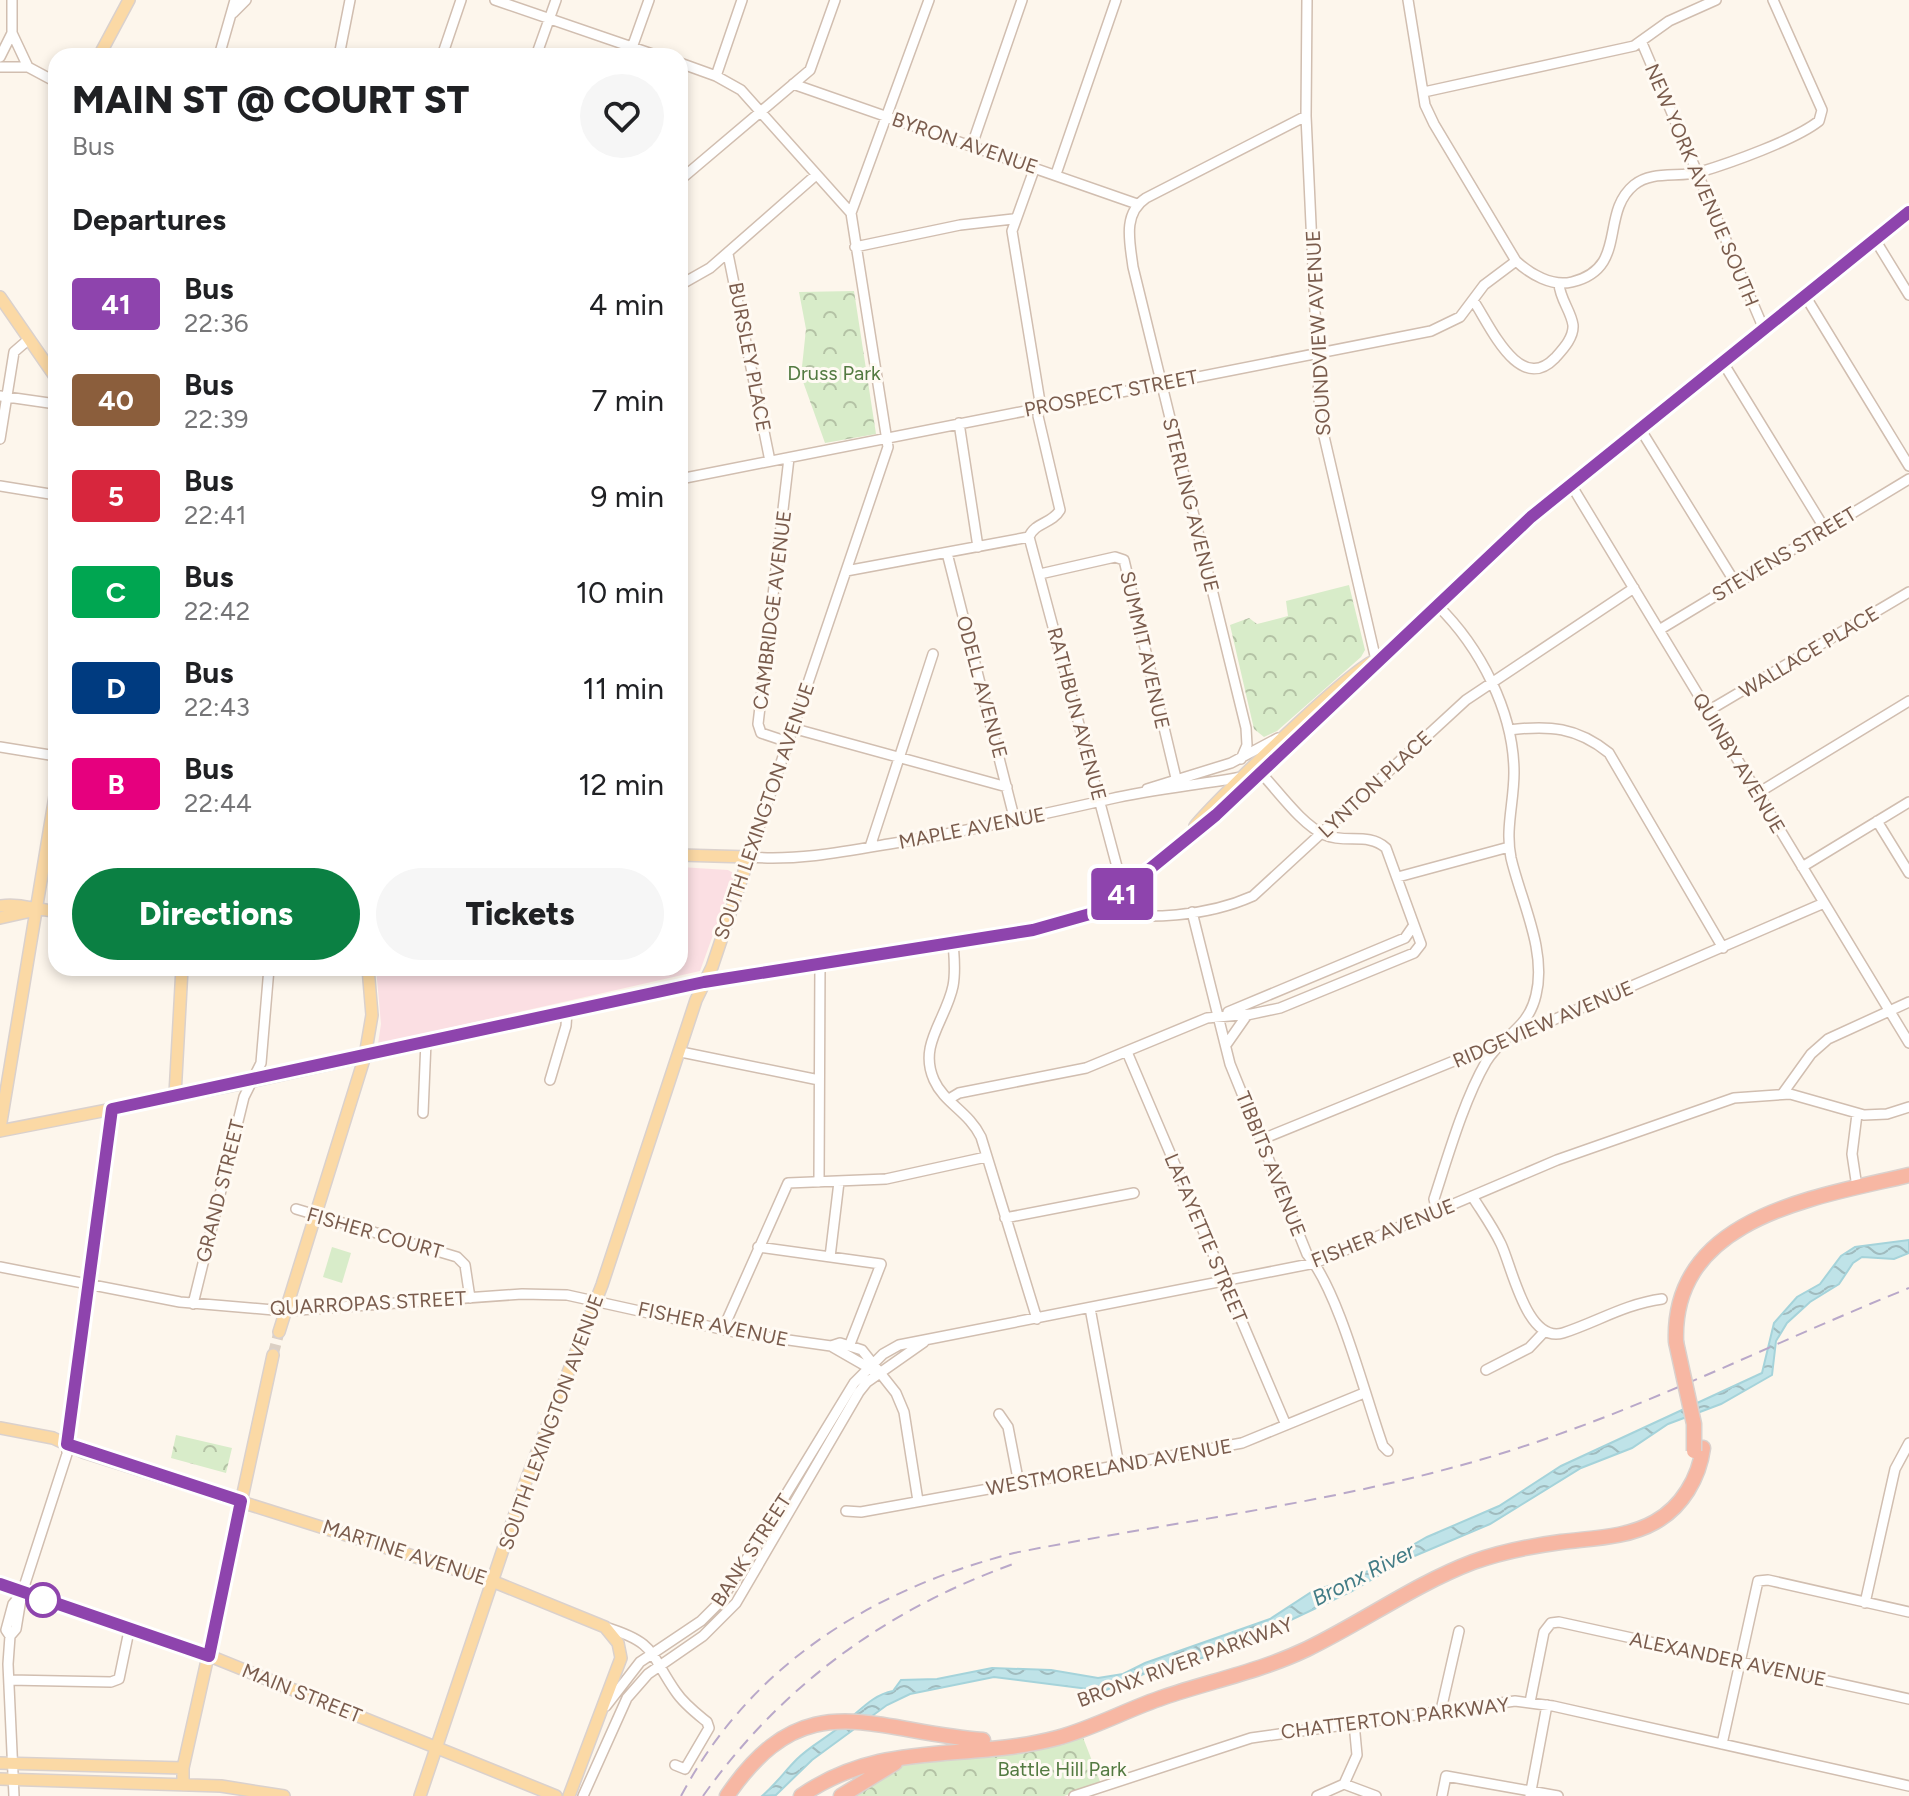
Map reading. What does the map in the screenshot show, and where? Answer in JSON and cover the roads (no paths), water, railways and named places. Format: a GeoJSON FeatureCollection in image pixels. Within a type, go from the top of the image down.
{"type":"FeatureCollection","features":[{"type":"Feature","properties":{"kind":"highway","name":"BRONX RIVER PARKWAY"},"geometry":{"type":"LineString","coordinates":[[801,1796],[857,1766],[905,1754],[1018,1745],[1070,1734],[1157,1699],[1293,1656],[1433,1581],[1479,1560],[1647,1526],[1670,1512],[1687,1492],[1698,1450],[1677,1315],[1685,1289],[1704,1261],[1727,1237],[1778,1207],[1909,1175]]}},
{"type":"Feature","properties":{"kind":"highway","name":"BRONX RIVER PARKWAY"},"geometry":{"type":"LineString","coordinates":[[1680,1341],[1695,1289],[1718,1258],[1742,1236],[1789,1213],[1909,1184]]}},
{"type":"Feature","properties":{"kind":"highway","name":"BRONX RIVER PARKWAY"},"geometry":{"type":"LineString","coordinates":[[790,1796],[830,1770],[867,1755],[1062,1728],[1158,1690],[1270,1655],[1308,1639],[1446,1565],[1483,1550],[1638,1521],[1660,1508],[1675,1494],[1698,1450]]}},
{"type":"Feature","properties":{"kind":"highway"},"geometry":{"type":"LineString","coordinates":[[727,1796],[750,1765],[772,1746],[798,1730],[834,1720],[878,1722],[935,1736],[983,1740]]}},
{"type":"Feature","properties":{"kind":"highway"},"geometry":{"type":"LineString","coordinates":[[841,1796],[886,1766],[936,1752]]}},
{"type":"Feature","properties":{"kind":"main road"},"geometry":{"type":"LineString","coordinates":[[103,48],[129,0]]}},
{"type":"Feature","properties":{"kind":"main road"},"geometry":{"type":"LineString","coordinates":[[1187,836],[1216,815],[1367,674],[1376,660],[1570,483],[1909,212]]}},
{"type":"Feature","properties":{"kind":"main road"},"geometry":{"type":"LineString","coordinates":[[0,297],[48,366]]}},
{"type":"Feature","properties":{"kind":"main road"},"geometry":{"type":"LineString","coordinates":[[48,838],[0,1129],[252,1081],[704,982],[1047,927],[1097,912],[1124,893],[1187,836],[1243,776],[1366,663],[1376,660]]}},
{"type":"Feature","properties":{"kind":"main road","name":"MAPLE AVENUE"},"geometry":{"type":"LineString","coordinates":[[688,855],[749,857]]}},
{"type":"Feature","properties":{"kind":"main road","name":"SOUTH LEXINGTON AVENUE"},"geometry":{"type":"LineString","coordinates":[[420,1796],[541,1440],[596,1299],[749,857]]}},
{"type":"Feature","properties":{"kind":"main road"},"geometry":{"type":"LineString","coordinates":[[0,906],[19,903],[36,910]]}},
{"type":"Feature","properties":{"kind":"main road"},"geometry":{"type":"LineString","coordinates":[[0,918],[36,910],[48,911]]}},
{"type":"Feature","properties":{"kind":"main road"},"geometry":{"type":"LineString","coordinates":[[175,1095],[182,976]]}},
{"type":"Feature","properties":{"kind":"main road"},"geometry":{"type":"LineString","coordinates":[[279,1332],[365,1056],[372,1015],[369,976]]}},
{"type":"Feature","properties":{"kind":"main road"},"geometry":{"type":"LineString","coordinates":[[234,1535],[273,1355]]}},
{"type":"Feature","properties":{"kind":"main road","name":"MARTINE AVENUE"},"geometry":{"type":"LineString","coordinates":[[0,1428],[53,1438],[492,1581],[605,1627]]}},
{"type":"Feature","properties":{"kind":"main road","name":"MAIN STREET"},"geometry":{"type":"LineString","coordinates":[[0,1584],[209,1651],[556,1796]]}},
{"type":"Feature","properties":{"kind":"main road"},"geometry":{"type":"LineString","coordinates":[[604,1709],[621,1656],[618,1643],[605,1627]]}},
{"type":"Feature","properties":{"kind":"main road"},"geometry":{"type":"LineString","coordinates":[[182,1790],[183,1768],[209,1651]]}},
{"type":"Feature","properties":{"kind":"main road","name":"BANK STREET"},"geometry":{"type":"LineString","coordinates":[[569,1796],[604,1709]]}},
{"type":"Feature","properties":{"kind":"main road"},"geometry":{"type":"LineString","coordinates":[[0,1763],[183,1768]]}},
{"type":"Feature","properties":{"kind":"main road"},"geometry":{"type":"LineString","coordinates":[[0,1779],[182,1790],[221,1786],[284,1796]]}},
{"type":"Feature","properties":{"kind":"street"},"geometry":{"type":"LineString","coordinates":[[12,0],[12,33],[28,67]]}},
{"type":"Feature","properties":{"kind":"street"},"geometry":{"type":"LineString","coordinates":[[222,48],[235,0]]}},
{"type":"Feature","properties":{"kind":"street"},"geometry":{"type":"LineString","coordinates":[[233,13],[246,0]]}},
{"type":"Feature","properties":{"kind":"street"},"geometry":{"type":"LineString","coordinates":[[341,48],[350,0]]}},
{"type":"Feature","properties":{"kind":"street"},"geometry":{"type":"LineString","coordinates":[[445,48],[461,0]]}},
{"type":"Feature","properties":{"kind":"street"},"geometry":{"type":"LineString","coordinates":[[495,0],[620,48]]}},
{"type":"Feature","properties":{"kind":"street"},"geometry":{"type":"LineString","coordinates":[[539,48],[556,0]]}},
{"type":"Feature","properties":{"kind":"street"},"geometry":{"type":"LineString","coordinates":[[631,48],[649,0]]}},
{"type":"Feature","properties":{"kind":"street"},"geometry":{"type":"LineString","coordinates":[[716,76],[742,0]]}},
{"type":"Feature","properties":{"kind":"street"},"geometry":{"type":"LineString","coordinates":[[688,173],[812,67],[835,0]]}},
{"type":"Feature","properties":{"kind":"street","name":"SOUTH LEXINGTON AVENUE"},"geometry":{"type":"LineString","coordinates":[[749,857],[888,447],[851,213],[929,0]]}},
{"type":"Feature","properties":{"kind":"street"},"geometry":{"type":"LineString","coordinates":[[972,145],[1022,0]]}},
{"type":"Feature","properties":{"kind":"street"},"geometry":{"type":"LineString","coordinates":[[1056,174],[1116,0]]}},
{"type":"Feature","properties":{"kind":"street","name":"SOUNDVIEW AVENUE"},"geometry":{"type":"LineString","coordinates":[[1307,0],[1306,116],[1316,352],[1325,453],[1376,660]]}},
{"type":"Feature","properties":{"kind":"street"},"geometry":{"type":"LineString","coordinates":[[1408,0],[1424,92],[1434,124],[1516,261],[1537,275],[1559,284],[1586,278],[1601,267],[1620,205],[1631,187],[1648,178],[1698,173],[1808,129],[1822,117],[1773,0]]}},
{"type":"Feature","properties":{"kind":"street","name":"NEW YORK AVENUE SOUTH"},"geometry":{"type":"LineString","coordinates":[[1424,92],[1642,43],[1669,21],[1716,0]]}},
{"type":"Feature","properties":{"kind":"street"},"geometry":{"type":"LineString","coordinates":[[0,57],[12,33]]}},
{"type":"Feature","properties":{"kind":"street","name":"NEW YORK AVENUE SOUTH"},"geometry":{"type":"LineString","coordinates":[[1642,43],[1763,327]]}},
{"type":"Feature","properties":{"kind":"street"},"geometry":{"type":"LineString","coordinates":[[688,66],[741,90],[851,213]]}},
{"type":"Feature","properties":{"kind":"street"},"geometry":{"type":"LineString","coordinates":[[0,67],[28,67],[48,78]]}},
{"type":"Feature","properties":{"kind":"street","name":"BYRON AVENUE"},"geometry":{"type":"LineString","coordinates":[[793,84],[1137,204]]}},
{"type":"Feature","properties":{"kind":"street"},"geometry":{"type":"LineString","coordinates":[[1137,204],[1306,116]]}},
{"type":"Feature","properties":{"kind":"street"},"geometry":{"type":"LineString","coordinates":[[846,571],[1029,537],[1034,527],[1054,518],[1060,510],[1038,416],[1012,231],[1013,219],[1035,167]]}},
{"type":"Feature","properties":{"kind":"street"},"geometry":{"type":"LineString","coordinates":[[688,283],[728,254],[816,175]]}},
{"type":"Feature","properties":{"kind":"street","name":"STERLING AVENUE"},"geometry":{"type":"LineString","coordinates":[[1137,204],[1130,219],[1133,267],[1246,728],[1247,745],[1241,759]]}},
{"type":"Feature","properties":{"kind":"street"},"geometry":{"type":"LineString","coordinates":[[855,247],[960,225],[1013,219]]}},
{"type":"Feature","properties":{"kind":"street"},"geometry":{"type":"LineString","coordinates":[[1874,238],[1909,295]]}},
{"type":"Feature","properties":{"kind":"street","name":"BURSLEY PLACE"},"geometry":{"type":"LineString","coordinates":[[728,254],[770,461]]}},
{"type":"Feature","properties":{"kind":"street","name":"PROSPECT STREET"},"geometry":{"type":"LineString","coordinates":[[688,477],[1440,329],[1460,317],[1491,279],[1516,261]]}},
{"type":"Feature","properties":{"kind":"street"},"geometry":{"type":"LineString","coordinates":[[1473,300],[1514,361],[1527,369],[1544,367],[1567,344],[1573,325],[1561,300],[1559,284]]}},
{"type":"Feature","properties":{"kind":"street"},"geometry":{"type":"LineString","coordinates":[[1804,294],[1909,466]]}},
{"type":"Feature","properties":{"kind":"street"},"geometry":{"type":"LineString","coordinates":[[0,439],[4,397],[14,352],[29,339]]}},
{"type":"Feature","properties":{"kind":"street"},"geometry":{"type":"LineString","coordinates":[[1722,361],[1825,529]]}},
{"type":"Feature","properties":{"kind":"street"},"geometry":{"type":"LineString","coordinates":[[4,397],[48,403]]}},
{"type":"Feature","properties":{"kind":"street"},"geometry":{"type":"LineString","coordinates":[[959,423],[978,547]]}},
{"type":"Feature","properties":{"kind":"street"},"geometry":{"type":"LineString","coordinates":[[1639,427],[1736,584]]}},
{"type":"Feature","properties":{"kind":"street","name":"CAMBRIDGE AVENUE"},"geometry":{"type":"LineString","coordinates":[[788,742],[761,733],[758,724],[789,458]]}},
{"type":"Feature","properties":{"kind":"street","name":"STEVENS STREET"},"geometry":{"type":"LineString","coordinates":[[1659,630],[1909,479]]}},
{"type":"Feature","properties":{"kind":"street","name":"QUINBY AVENUE"},"geometry":{"type":"LineString","coordinates":[[1570,483],[1909,1043]]}},
{"type":"Feature","properties":{"kind":"street"},"geometry":{"type":"LineString","coordinates":[[0,486],[48,494]]}},
{"type":"Feature","properties":{"kind":"street","name":"RATHBUN AVENUE"},"geometry":{"type":"LineString","coordinates":[[1029,537],[1124,893]]}},
{"type":"Feature","properties":{"kind":"street","name":"ODELL AVENUE"},"geometry":{"type":"LineString","coordinates":[[947,553],[1015,821]]}},
{"type":"Feature","properties":{"kind":"street","name":"SUMMIT AVENUE"},"geometry":{"type":"LineString","coordinates":[[1040,574],[1115,557],[1124,560],[1176,778]]}},
{"type":"Feature","properties":{"kind":"street","name":"LYNTON PLACE"},"geometry":{"type":"LineString","coordinates":[[1097,912],[1126,916],[1192,912],[1222,908],[1253,896],[1459,706],[1634,588]]}},
{"type":"Feature","properties":{"kind":"street","name":"WALLACE PLACE"},"geometry":{"type":"LineString","coordinates":[[1708,711],[1909,592]]}},
{"type":"Feature","properties":{"kind":"street"},"geometry":{"type":"LineString","coordinates":[[1437,605],[1457,628],[1491,683],[1509,730],[1514,771],[1509,847],[1539,970],[1536,998],[1529,1015],[1494,1050],[1476,1082],[1434,1199],[1437,1212]]}},
{"type":"Feature","properties":{"kind":"street"},"geometry":{"type":"LineString","coordinates":[[870,847],[933,654]]}},
{"type":"Feature","properties":{"kind":"street"},"geometry":{"type":"LineString","coordinates":[[1758,793],[1909,701]]}},
{"type":"Feature","properties":{"kind":"street"},"geometry":{"type":"LineString","coordinates":[[1140,792],[1160,782],[1241,759],[1306,718]]}},
{"type":"Feature","properties":{"kind":"street"},"geometry":{"type":"LineString","coordinates":[[792,728],[1007,787]]}},
{"type":"Feature","properties":{"kind":"street"},"geometry":{"type":"LineString","coordinates":[[1246,728],[1256,741],[1270,742]]}},
{"type":"Feature","properties":{"kind":"street"},"geometry":{"type":"LineString","coordinates":[[1509,730],[1561,728],[1592,740],[1609,753],[1723,948]]}},
{"type":"Feature","properties":{"kind":"street"},"geometry":{"type":"LineString","coordinates":[[0,747],[48,755]]}},
{"type":"Feature","properties":{"kind":"street"},"geometry":{"type":"LineString","coordinates":[[949,1099],[959,1093],[1086,1068],[1207,1018],[1268,1012],[1414,953],[1421,944],[1386,848],[1375,840],[1341,841],[1322,834],[1261,773]]}},
{"type":"Feature","properties":{"kind":"street","name":"MAPLE AVENUE"},"geometry":{"type":"LineString","coordinates":[[749,857],[803,857],[870,847],[1015,821],[1140,792],[1169,791],[1261,773]]}},
{"type":"Feature","properties":{"kind":"street"},"geometry":{"type":"LineString","coordinates":[[1802,867],[1909,802]]}},
{"type":"Feature","properties":{"kind":"street"},"geometry":{"type":"LineString","coordinates":[[1347,811],[1341,820],[1341,831],[1361,839]]}},
{"type":"Feature","properties":{"kind":"street"},"geometry":{"type":"LineString","coordinates":[[1877,821],[1909,873]]}},
{"type":"Feature","properties":{"kind":"street"},"geometry":{"type":"LineString","coordinates":[[1398,877],[1509,847]]}},
{"type":"Feature","properties":{"kind":"street","name":"RIDGEVIEW AVENUE"},"geometry":{"type":"LineString","coordinates":[[1260,1140],[1508,1039],[1824,903]]}},
{"type":"Feature","properties":{"kind":"street","name":"TIBBITS AVENUE"},"geometry":{"type":"LineString","coordinates":[[1192,912],[1226,1045],[1260,1140],[1307,1254],[1322,1272],[1383,1446],[1388,1451]]}},
{"type":"Feature","properties":{"kind":"street"},"geometry":{"type":"LineString","coordinates":[[1218,1017],[1405,938],[1414,925]]}},
{"type":"Feature","properties":{"kind":"street"},"geometry":{"type":"LineString","coordinates":[[953,942],[952,989],[927,1053],[935,1083],[975,1123],[1037,1319]]}},
{"type":"Feature","properties":{"kind":"street"},"geometry":{"type":"LineString","coordinates":[[819,1182],[820,962]]}},
{"type":"Feature","properties":{"kind":"street","name":"GRAND STREET"},"geometry":{"type":"LineString","coordinates":[[193,1304],[242,1106],[261,1063],[266,1035],[269,976]]}},
{"type":"Feature","properties":{"kind":"street"},"geometry":{"type":"LineString","coordinates":[[1909,1002],[1822,1044],[1783,1093],[1857,1114],[1887,1114],[1909,1107]]}},
{"type":"Feature","properties":{"kind":"street"},"geometry":{"type":"LineString","coordinates":[[550,1080],[566,1026],[567,1011]]}},
{"type":"Feature","properties":{"kind":"street"},"geometry":{"type":"LineString","coordinates":[[1226,1045],[1243,1019],[1252,1014]]}},
{"type":"Feature","properties":{"kind":"street"},"geometry":{"type":"LineString","coordinates":[[423,1113],[426,1041]]}},
{"type":"Feature","properties":{"kind":"street"},"geometry":{"type":"LineString","coordinates":[[681,1052],[819,1080]]}},
{"type":"Feature","properties":{"kind":"street","name":"LAFAYETTE STREET"},"geometry":{"type":"LineString","coordinates":[[1127,1052],[1286,1425]]}},
{"type":"Feature","properties":{"kind":"street","name":"FISHER AVENUE"},"geometry":{"type":"LineString","coordinates":[[831,1346],[873,1368],[924,1342],[1315,1263],[1578,1152],[1734,1098],[1783,1093]]}},
{"type":"Feature","properties":{"kind":"street"},"geometry":{"type":"LineString","coordinates":[[14,1796],[10,1636],[16,1629],[22,1593],[65,1462],[91,1285],[112,1109]]}},
{"type":"Feature","properties":{"kind":"street"},"geometry":{"type":"LineString","coordinates":[[1857,1114],[1852,1154],[1857,1187]]}},
{"type":"Feature","properties":{"kind":"street"},"geometry":{"type":"LineString","coordinates":[[723,1329],[788,1183],[886,1179],[986,1157]]}},
{"type":"Feature","properties":{"kind":"street"},"geometry":{"type":"LineString","coordinates":[[830,1257],[839,1182]]}},
{"type":"Feature","properties":{"kind":"street"},"geometry":{"type":"LineString","coordinates":[[1005,1218],[1134,1193]]}},
{"type":"Feature","properties":{"kind":"street"},"geometry":{"type":"LineString","coordinates":[[1472,1196],[1503,1247],[1525,1306],[1545,1331],[1559,1334],[1615,1310],[1662,1299]]}},
{"type":"Feature","properties":{"kind":"street","name":"FISHER COURT"},"geometry":{"type":"LineString","coordinates":[[296,1209],[457,1257],[465,1265],[470,1298]]}},
{"type":"Feature","properties":{"kind":"street"},"geometry":{"type":"LineString","coordinates":[[758,1247],[881,1264],[850,1344],[862,1350],[900,1400],[918,1501]]}},
{"type":"Feature","properties":{"kind":"street","name":"QUARROPAS STREET"},"geometry":{"type":"LineString","coordinates":[[0,1267],[193,1304],[285,1311],[522,1294],[596,1299]]}},
{"type":"Feature","properties":{"kind":"street","name":"FISHER AVENUE"},"geometry":{"type":"LineString","coordinates":[[596,1299],[723,1329],[831,1346],[850,1344]]}},
{"type":"Feature","properties":{"kind":"street"},"geometry":{"type":"LineString","coordinates":[[1090,1308],[1119,1465]]}},
{"type":"Feature","properties":{"kind":"street"},"geometry":{"type":"LineString","coordinates":[[1486,1370],[1529,1348],[1545,1331]]}},
{"type":"Feature","properties":{"kind":"street","name":"BANK STREET"},"geometry":{"type":"LineString","coordinates":[[604,1709],[631,1671],[701,1621],[728,1592],[854,1383],[873,1368]]}},
{"type":"Feature","properties":{"kind":"street","name":"BANK STREET"},"geometry":{"type":"LineString","coordinates":[[583,1796],[627,1698],[662,1664],[703,1636],[736,1603],[873,1368]]}},
{"type":"Feature","properties":{"kind":"street","name":"WESTMORELAND AVENUE"},"geometry":{"type":"LineString","coordinates":[[846,1511],[861,1512],[1242,1443],[1364,1393]]}},
{"type":"Feature","properties":{"kind":"street"},"geometry":{"type":"LineString","coordinates":[[999,1414],[1008,1427],[1019,1484]]}},
{"type":"Feature","properties":{"kind":"street"},"geometry":{"type":"LineString","coordinates":[[1865,1603],[1895,1469],[1909,1443]]}},
{"type":"Feature","properties":{"kind":"street"},"geometry":{"type":"LineString","coordinates":[[1722,1744],[1758,1581],[1768,1580],[1909,1612]]}},
{"type":"Feature","properties":{"kind":"street","name":"ALEXANDER AVENUE"},"geometry":{"type":"LineString","coordinates":[[1530,1702],[1548,1625],[1565,1623],[1909,1699]]}},
{"type":"Feature","properties":{"kind":"street"},"geometry":{"type":"LineString","coordinates":[[9,1680],[111,1682],[120,1677],[130,1626]]}},
{"type":"Feature","properties":{"kind":"street","name":"MARTINE AVENUE"},"geometry":{"type":"LineString","coordinates":[[605,1627],[627,1634],[654,1652],[676,1692],[709,1725],[685,1769],[675,1765]]}},
{"type":"Feature","properties":{"kind":"street"},"geometry":{"type":"LineString","coordinates":[[1441,1710],[1459,1631]]}},
{"type":"Feature","properties":{"kind":"street","name":"CHATTERTON PARKWAY"},"geometry":{"type":"LineString","coordinates":[[1074,1796],[1237,1741],[1441,1710],[1530,1702],[1909,1786]]}},
{"type":"Feature","properties":{"kind":"street"},"geometry":{"type":"LineString","coordinates":[[1530,1793],[1547,1705]]}},
{"type":"Feature","properties":{"kind":"street"},"geometry":{"type":"LineString","coordinates":[[1317,1796],[1344,1784],[1357,1755],[1354,1723]]}},
{"type":"Feature","properties":{"kind":"street"},"geometry":{"type":"LineString","coordinates":[[1442,1796],[1446,1776],[1558,1796]]}},
{"type":"Feature","properties":{"kind":"street"},"geometry":{"type":"LineString","coordinates":[[1344,1784],[1376,1796]]}},
{"type":"Feature","properties":{"kind":"water","name":"Bronx River"},"geometry":{"type":"Polygon","coordinates":[[[1909,1240],[1909,1253],[1894,1259],[1862,1257],[1853,1263],[1839,1284],[1810,1302],[1787,1323],[1776,1341],[1772,1375],[1721,1404],[1668,1424],[1632,1448],[1581,1468],[1490,1524],[1405,1560],[1352,1591],[1236,1646],[1185,1664],[1153,1670],[1104,1691],[994,1677],[910,1694],[887,1705],[812,1760],[776,1795],[762,1796],[802,1754],[872,1700],[893,1691],[901,1680],[937,1679],[992,1668],[1051,1670],[1098,1678],[1123,1674],[1145,1663],[1270,1619],[1313,1591],[1357,1577],[1427,1537],[1499,1506],[1561,1466],[1762,1373],[1774,1323],[1797,1297],[1820,1284],[1841,1256],[1855,1247],[1909,1240]]]}},
{"type":"Feature","properties":{"kind":"tunnel"},"geometry":{"type":"LineString","coordinates":[[273,1355],[279,1332]]}},
{"type":"Feature","properties":{"kind":"tunnel"},"geometry":{"type":"LineString","coordinates":[[210,1647],[234,1535]]}},
{"type":"Feature","properties":{"kind":"railway"},"geometry":{"type":"LineString","coordinates":[[681,1796],[710,1749],[743,1707],[780,1671],[821,1638],[865,1611],[912,1588],[962,1568],[1014,1553],[1309,1500],[1483,1459],[1538,1442],[1645,1401],[1909,1288]]}},
{"type":"Feature","properties":{"kind":"railway"},"geometry":{"type":"LineString","coordinates":[[703,1796],[767,1719],[840,1656],[922,1604],[1013,1564]]}},
{"type":"Feature","properties":{"kind":"park label","name":"Druss Park"},"geometry":{"type":"Point","coordinates":[834,373]}},
{"type":"Feature","properties":{"kind":"park label","name":"Battle Hill Park"},"geometry":{"type":"Point","coordinates":[1062,1769]}}]}
